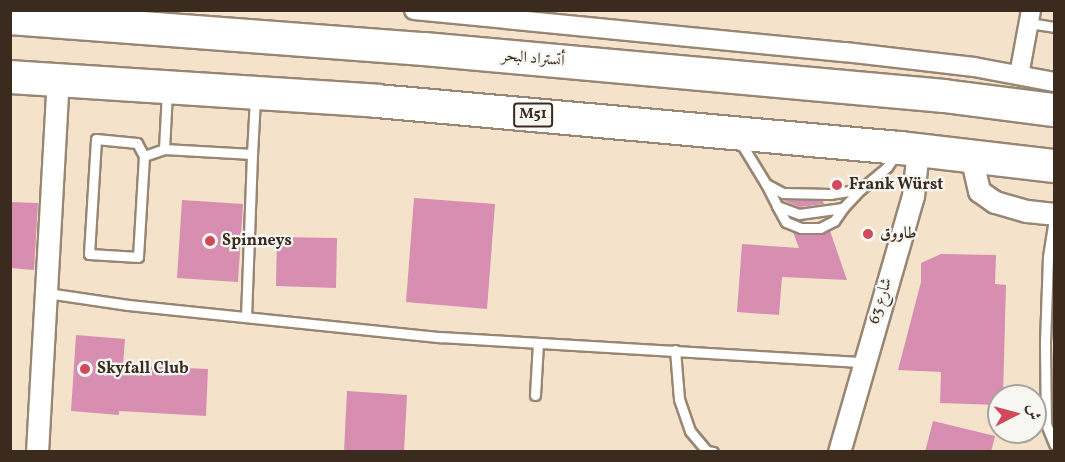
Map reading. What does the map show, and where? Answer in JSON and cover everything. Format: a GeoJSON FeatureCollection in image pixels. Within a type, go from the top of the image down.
{"type":"FeatureCollection","features":[{"type":"Feature","properties":{"kind":"highway","name":"أتستراد البحر"},"geometry":{"type":"LineString","coordinates":[[10,18],[424,49],[944,96],[1054,110]]}},
{"type":"Feature","properties":{"kind":"highway","name":"M51"},"geometry":{"type":"LineString","coordinates":[[10,77],[377,100],[909,149],[1054,166]]}},
{"type":"Feature","properties":{"kind":"street"},"geometry":{"type":"LineString","coordinates":[[414,10],[822,50],[1019,75],[1054,82]]}},
{"type":"Feature","properties":{"kind":"street"},"geometry":{"type":"LineString","coordinates":[[1019,75],[1030,17]]}},
{"type":"Feature","properties":{"kind":"street"},"geometry":{"type":"LineString","coordinates":[[37,452],[58,81]]}},
{"type":"Feature","properties":{"kind":"street","name":"شارع 63"},"geometry":{"type":"LineString","coordinates":[[839,452],[862,362],[913,196],[909,149]]}},
{"type":"Feature","properties":{"kind":"street"},"geometry":{"type":"LineString","coordinates":[[970,156],[979,190],[995,202],[1054,217]]}},
{"type":"Feature","properties":{"kind":"lane"},"geometry":{"type":"LineString","coordinates":[[1030,17],[1054,27]]}},
{"type":"Feature","properties":{"kind":"lane"},"geometry":{"type":"LineString","coordinates":[[164,149],[167,87]]}},
{"type":"Feature","properties":{"kind":"lane"},"geometry":{"type":"LineString","coordinates":[[246,317],[255,93]]}},
{"type":"Feature","properties":{"kind":"lane"},"geometry":{"type":"LineString","coordinates":[[735,133],[786,222],[801,228],[820,228],[834,221],[861,189],[909,149]]}},
{"type":"Feature","properties":{"kind":"lane"},"geometry":{"type":"LineString","coordinates":[[96,140],[137,143],[144,156],[138,257],[89,254],[96,140]]}},
{"type":"Feature","properties":{"kind":"lane"},"geometry":{"type":"LineString","coordinates":[[144,156],[164,149],[252,154]]}},
{"type":"Feature","properties":{"kind":"lane"},"geometry":{"type":"LineString","coordinates":[[766,184],[783,193],[830,194],[861,189]]}},
{"type":"Feature","properties":{"kind":"lane"},"geometry":{"type":"LineString","coordinates":[[777,206],[799,214],[843,208]]}},
{"type":"Feature","properties":{"kind":"lane"},"geometry":{"type":"LineString","coordinates":[[1054,217],[1048,257],[1045,356],[1046,424],[1054,444]]}},
{"type":"Feature","properties":{"kind":"lane"},"geometry":{"type":"LineString","coordinates":[[46,293],[128,305],[440,337],[862,362]]}},
{"type":"Feature","properties":{"kind":"lane"},"geometry":{"type":"LineString","coordinates":[[535,395],[538,343]]}},
{"type":"Feature","properties":{"kind":"lane"},"geometry":{"type":"LineString","coordinates":[[675,351],[679,399],[690,431],[707,450],[713,452]]}},
{"type":"Feature","properties":{"kind":"building"},"geometry":{"type":"Polygon","coordinates":[[[414,198],[495,204],[487,309],[406,302],[414,198]]]}},
{"type":"Feature","properties":{"kind":"building","name":"Spinneys"},"geometry":{"type":"Polygon","coordinates":[[[182,200],[243,204],[238,282],[177,278],[182,200]]]}},
{"type":"Feature","properties":{"kind":"building"},"geometry":{"type":"Polygon","coordinates":[[[782,200],[823,201],[824,204],[800,207],[782,200]]]}},
{"type":"Feature","properties":{"kind":"building"},"geometry":{"type":"Polygon","coordinates":[[[10,202],[38,203],[34,270],[10,268],[10,202]]]}},
{"type":"Feature","properties":{"kind":"building"},"geometry":{"type":"Polygon","coordinates":[[[830,231],[847,280],[782,277],[779,315],[737,312],[742,244],[799,248],[793,232],[820,235],[830,231]]]}},
{"type":"Feature","properties":{"kind":"building"},"geometry":{"type":"Polygon","coordinates":[[[277,237],[337,238],[336,288],[276,286],[277,237]]]}},
{"type":"Feature","properties":{"kind":"building"},"geometry":{"type":"Polygon","coordinates":[[[941,254],[996,255],[995,284],[1006,285],[1003,384],[987,384],[987,405],[940,403],[941,372],[898,370],[921,282],[921,263],[941,254]]]}},
{"type":"Feature","properties":{"kind":"building"},"geometry":{"type":"Polygon","coordinates":[[[76,335],[125,339],[123,365],[208,369],[206,416],[119,411],[119,415],[71,411],[76,335]]]}},
{"type":"Feature","properties":{"kind":"building"},"geometry":{"type":"Polygon","coordinates":[[[347,391],[407,395],[404,452],[344,452],[347,391]]]}},
{"type":"Feature","properties":{"kind":"building"},"geometry":{"type":"Polygon","coordinates":[[[933,421],[987,434],[987,444],[993,444],[991,452],[925,452],[933,421]]]}},
{"type":"Feature","properties":{"kind":"place","name":"Frank Würst"},"geometry":{"type":"Point","coordinates":[837,185]}},
{"type":"Feature","properties":{"kind":"place","name":"طاووق"},"geometry":{"type":"Point","coordinates":[868,234]}},
{"type":"Feature","properties":{"kind":"place","name":"Spinneys"},"geometry":{"type":"Point","coordinates":[210,241]}},
{"type":"Feature","properties":{"kind":"place","name":"Skyfall Club"},"geometry":{"type":"Point","coordinates":[85,369]}}]}
